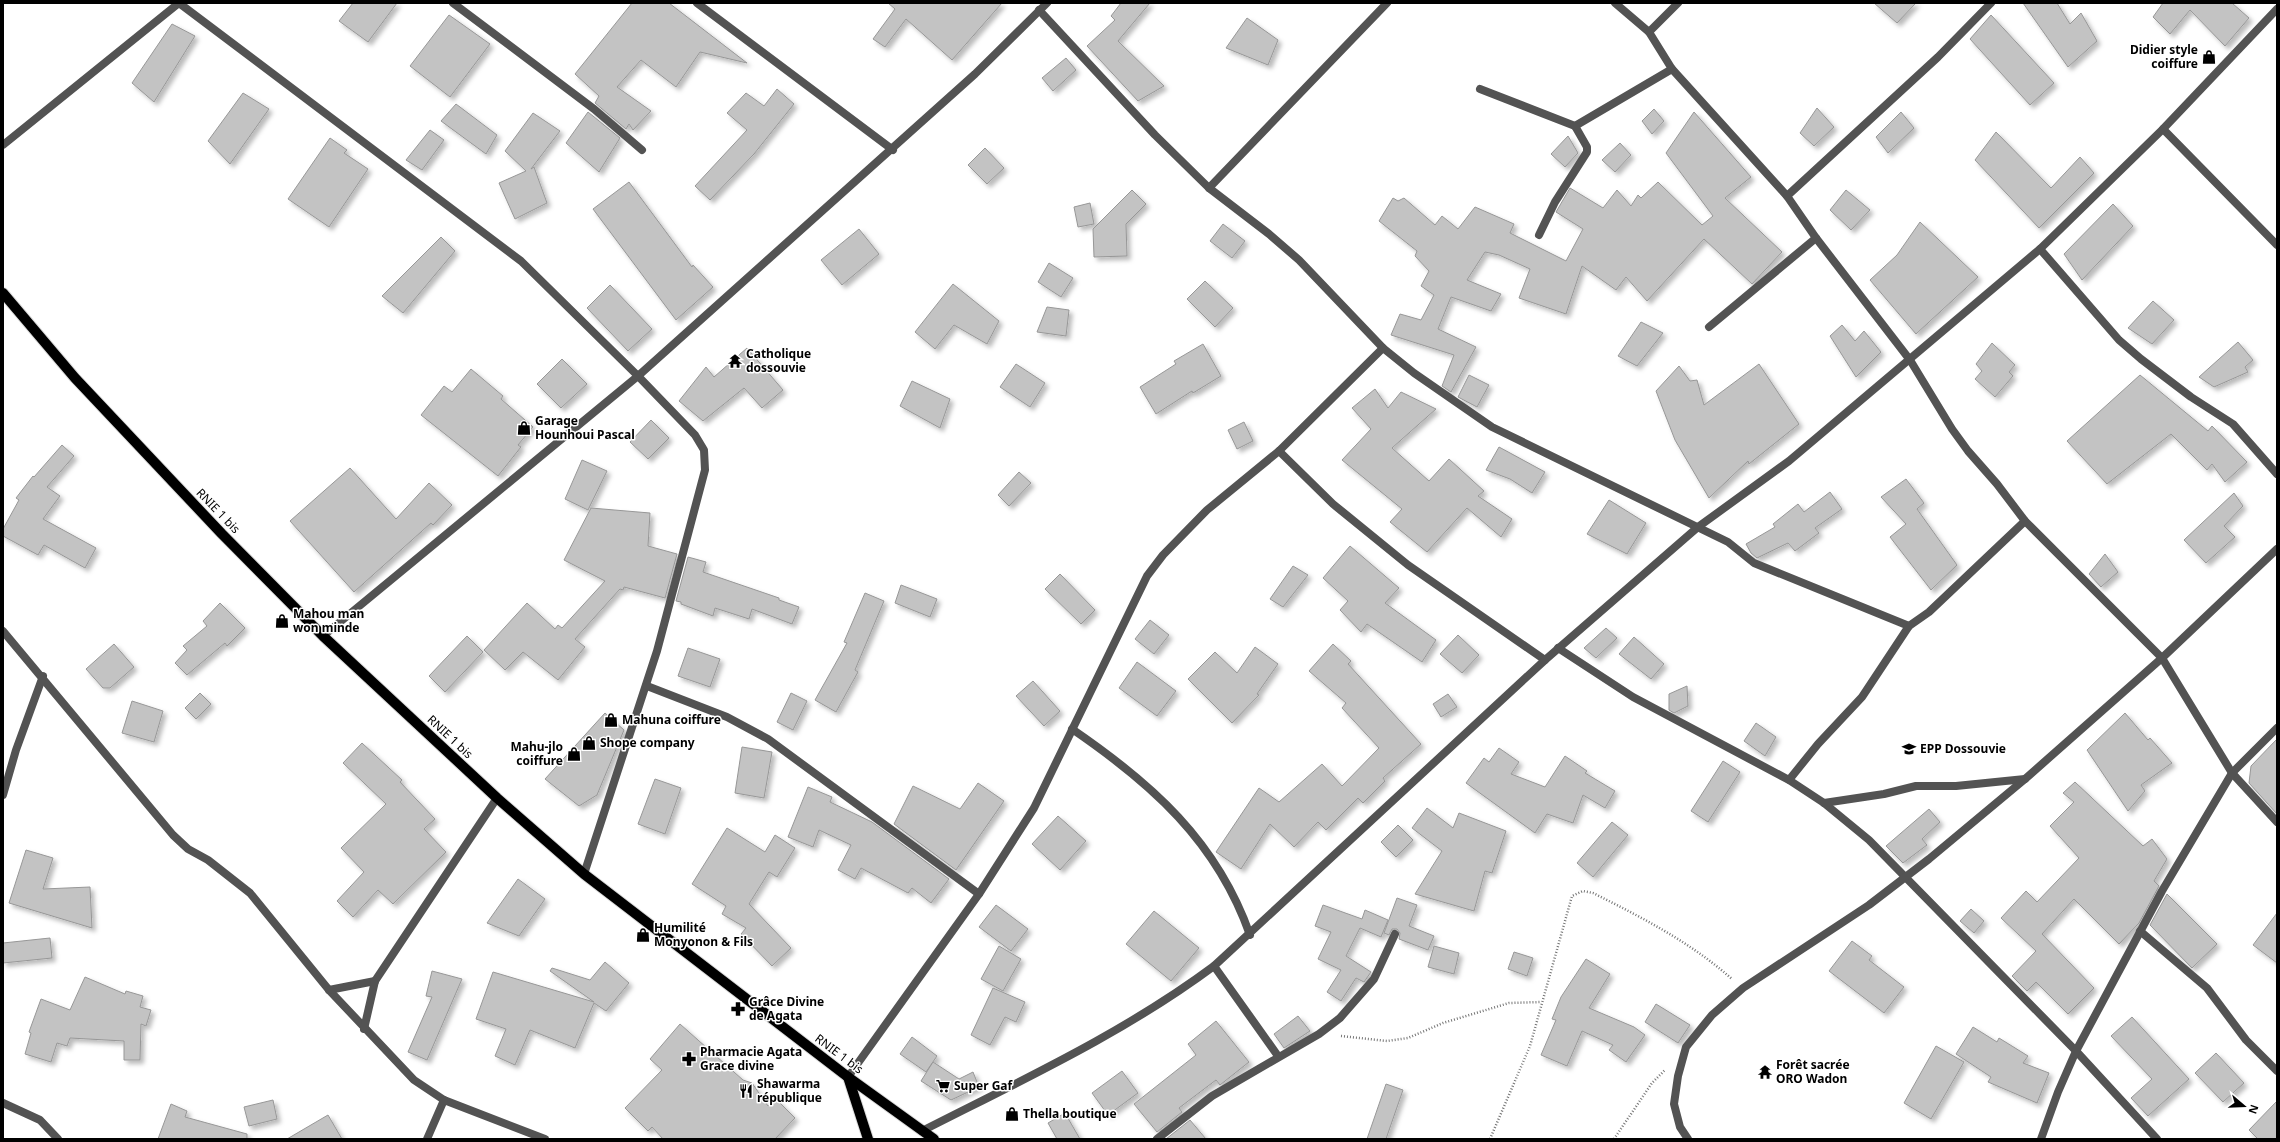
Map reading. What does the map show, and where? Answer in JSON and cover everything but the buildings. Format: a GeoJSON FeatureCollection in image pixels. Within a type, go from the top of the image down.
{"type":"FeatureCollection","features":[{"type":"Feature","properties":{"kind":"main road","name":"RNIE 1 bis"},"geometry":{"type":"LineString","coordinates":[[3,293],[75,378],[146,455],[323,636],[497,798],[584,874],[919,1132],[934,1139]]}},
{"type":"Feature","properties":{"kind":"main road"},"geometry":{"type":"LineString","coordinates":[[848,1077],[865,1137]]}},
{"type":"Feature","properties":{"kind":"street"},"geometry":{"type":"LineString","coordinates":[[3,145],[179,3],[521,261],[638,376],[694,435],[704,450],[704,478],[647,686],[584,874]]}},
{"type":"Feature","properties":{"kind":"street"},"geometry":{"type":"LineString","coordinates":[[453,3],[594,109],[642,150]]}},
{"type":"Feature","properties":{"kind":"street"},"geometry":{"type":"LineString","coordinates":[[697,3],[893,150]]}},
{"type":"Feature","properties":{"kind":"street"},"geometry":{"type":"LineString","coordinates":[[323,636],[638,376],[893,150],[976,74],[1047,3]]}},
{"type":"Feature","properties":{"kind":"street"},"geometry":{"type":"LineString","coordinates":[[1209,188],[1387,3]]}},
{"type":"Feature","properties":{"kind":"street"},"geometry":{"type":"LineString","coordinates":[[1616,3],[1648,32],[1672,69],[1787,196],[1816,238],[1910,360],[1952,429],[2025,521],[2162,658],[2232,773],[2277,822]]}},
{"type":"Feature","properties":{"kind":"street"},"geometry":{"type":"LineString","coordinates":[[1648,32],[1678,3]]}},
{"type":"Feature","properties":{"kind":"street"},"geometry":{"type":"LineString","coordinates":[[1787,196],[1938,57],[1991,3]]}},
{"type":"Feature","properties":{"kind":"street"},"geometry":{"type":"LineString","coordinates":[[919,1132],[1073,1054],[1130,1022],[1185,988],[1214,966],[1250,935],[1558,648],[1698,527],[1789,461],[2040,249],[2163,130],[2277,9]]}},
{"type":"Feature","properties":{"kind":"street"},"geometry":{"type":"LineString","coordinates":[[1039,10],[1155,135],[1209,188],[1270,234],[1299,260],[1383,348],[1414,373],[1492,427],[1728,542],[1754,562],[1909,626]]}},
{"type":"Feature","properties":{"kind":"street"},"geometry":{"type":"LineString","coordinates":[[1575,126],[1672,69]]}},
{"type":"Feature","properties":{"kind":"street"},"geometry":{"type":"LineString","coordinates":[[1480,90],[1575,126],[1586,148],[1585,157],[1555,202],[1539,235]]}},
{"type":"Feature","properties":{"kind":"street"},"geometry":{"type":"LineString","coordinates":[[2163,130],[2277,245]]}},
{"type":"Feature","properties":{"kind":"street"},"geometry":{"type":"LineString","coordinates":[[1709,327],[1816,238]]}},
{"type":"Feature","properties":{"kind":"street"},"geometry":{"type":"LineString","coordinates":[[2040,249],[2119,340],[2141,359],[2191,397],[2233,424],[2277,474]]}},
{"type":"Feature","properties":{"kind":"street"},"geometry":{"type":"LineString","coordinates":[[848,1077],[979,894],[1034,808],[1133,601],[1155,565],[1207,510],[1279,452],[1383,348]]}},
{"type":"Feature","properties":{"kind":"street"},"geometry":{"type":"LineString","coordinates":[[1279,452],[1333,504],[1402,561],[1545,660]]}},
{"type":"Feature","properties":{"kind":"street"},"geometry":{"type":"LineString","coordinates":[[1789,780],[1818,744],[1862,697],[1909,626],[1929,612],[2025,521]]}},
{"type":"Feature","properties":{"kind":"street"},"geometry":{"type":"LineString","coordinates":[[1688,1139],[1680,1127],[1674,1104],[1678,1076],[1686,1048],[1712,1015],[1743,988],[1870,905],[1907,877],[2025,779],[2162,658],[2277,549]]}},
{"type":"Feature","properties":{"kind":"street"},"geometry":{"type":"LineString","coordinates":[[3,631],[43,676],[173,835],[188,849],[208,860],[250,893],[329,990],[364,1029],[414,1080],[444,1100],[545,1139]]}},
{"type":"Feature","properties":{"kind":"street"},"geometry":{"type":"LineString","coordinates":[[1558,648],[1634,697],[1789,780],[1824,803],[1869,840],[1907,877],[2076,1051],[2157,1139]]}},
{"type":"Feature","properties":{"kind":"street"},"geometry":{"type":"LineString","coordinates":[[3,795],[16,750],[43,676]]}},
{"type":"Feature","properties":{"kind":"street"},"geometry":{"type":"LineString","coordinates":[[647,686],[727,717],[768,739],[979,894]]}},
{"type":"Feature","properties":{"kind":"street"},"geometry":{"type":"LineString","coordinates":[[2041,1139],[2058,1092],[2076,1051],[2140,931],[2232,773],[2277,728]]}},
{"type":"Feature","properties":{"kind":"street"},"geometry":{"type":"LineString","coordinates":[[1072,729],[1119,761],[1173,810],[1200,842],[1228,886],[1250,935]]}},
{"type":"Feature","properties":{"kind":"street"},"geometry":{"type":"LineString","coordinates":[[1824,803],[1884,794],[1916,786],[1956,786],[2025,779]]}},
{"type":"Feature","properties":{"kind":"street"},"geometry":{"type":"LineString","coordinates":[[364,1029],[375,981],[497,798]]}},
{"type":"Feature","properties":{"kind":"street"},"geometry":{"type":"LineString","coordinates":[[2140,931],[2207,988],[2246,1040],[2277,1071]]}},
{"type":"Feature","properties":{"kind":"street"},"geometry":{"type":"LineString","coordinates":[[1156,1139],[1212,1096],[1278,1056],[1319,1034],[1340,1018],[1369,985],[1386,957],[1395,934]]}},
{"type":"Feature","properties":{"kind":"street"},"geometry":{"type":"LineString","coordinates":[[1214,966],[1278,1056]]}},
{"type":"Feature","properties":{"kind":"street"},"geometry":{"type":"LineString","coordinates":[[329,990],[375,981]]}},
{"type":"Feature","properties":{"kind":"street"},"geometry":{"type":"LineString","coordinates":[[427,1139],[444,1100]]}},
{"type":"Feature","properties":{"kind":"street"},"geometry":{"type":"LineString","coordinates":[[3,1103],[40,1120],[58,1139]]}},
{"type":"Feature","properties":{"kind":"path"},"geometry":{"type":"LineString","coordinates":[[1490,1139],[1530,1046],[1541,1002],[1572,896],[1583,891],[1593,893],[1663,928],[1703,954],[1743,988]]}},
{"type":"Feature","properties":{"kind":"path"},"geometry":{"type":"LineString","coordinates":[[1319,1034],[1387,1041],[1408,1038],[1443,1023],[1509,1003],[1541,1002]]}},
{"type":"Feature","properties":{"kind":"path"},"geometry":{"type":"LineString","coordinates":[[1614,1139],[1652,1083],[1667,1068]]}},
{"type":"Feature","properties":{"kind":"place","name":"Didier style coiffure"},"geometry":{"type":"Point","coordinates":[2209,57]}},
{"type":"Feature","properties":{"kind":"place","name":"Catholique dossouvie"},"geometry":{"type":"Point","coordinates":[735,361]}},
{"type":"Feature","properties":{"kind":"place","name":"Garage Hounhoui Pascal"},"geometry":{"type":"Point","coordinates":[524,428]}},
{"type":"Feature","properties":{"kind":"place","name":"Mahou man won minde"},"geometry":{"type":"Point","coordinates":[282,621]}},
{"type":"Feature","properties":{"kind":"place","name":"Mahuna coiffure"},"geometry":{"type":"Point","coordinates":[611,720]}},
{"type":"Feature","properties":{"kind":"place","name":"Shope company"},"geometry":{"type":"Point","coordinates":[589,743]}},
{"type":"Feature","properties":{"kind":"place","name":"EPP Dossouvie"},"geometry":{"type":"Point","coordinates":[1909,749]}},
{"type":"Feature","properties":{"kind":"place","name":"Mahu-jlo coiffure"},"geometry":{"type":"Point","coordinates":[574,754]}},
{"type":"Feature","properties":{"kind":"place","name":"Humilité Monyonon & Fils"},"geometry":{"type":"Point","coordinates":[643,935]}},
{"type":"Feature","properties":{"kind":"place","name":"Grâce Divine de Agata"},"geometry":{"type":"Point","coordinates":[738,1009]}},
{"type":"Feature","properties":{"kind":"place","name":"Pharmacie Agata Grace divine"},"geometry":{"type":"Point","coordinates":[689,1059]}},
{"type":"Feature","properties":{"kind":"place","name":"Forêt sacrée ORO Wadon"},"geometry":{"type":"Point","coordinates":[1765,1072]}},
{"type":"Feature","properties":{"kind":"place","name":"Super Gaf"},"geometry":{"type":"Point","coordinates":[943,1086]}},
{"type":"Feature","properties":{"kind":"place","name":"Shawarma république"},"geometry":{"type":"Point","coordinates":[746,1091]}},
{"type":"Feature","properties":{"kind":"place","name":"Thella boutique"},"geometry":{"type":"Point","coordinates":[1012,1114]}}]}
